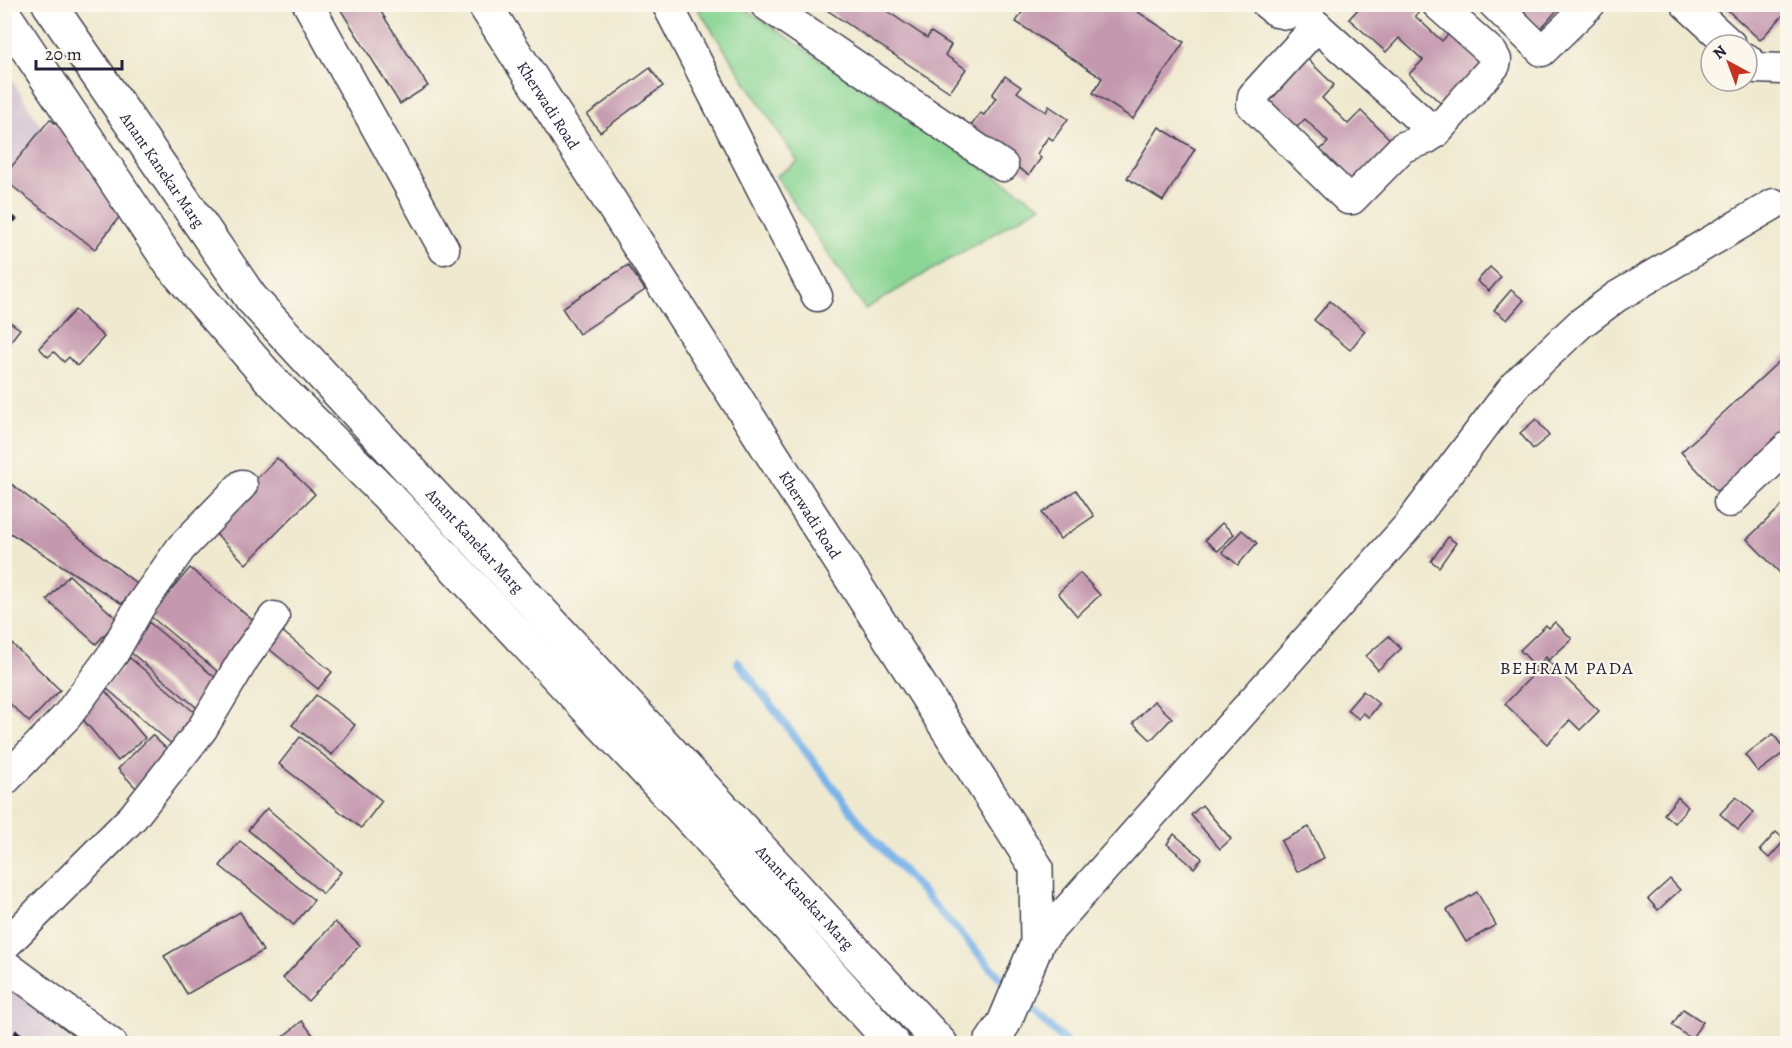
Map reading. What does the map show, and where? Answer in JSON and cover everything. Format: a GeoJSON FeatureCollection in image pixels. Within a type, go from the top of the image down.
{"type":"FeatureCollection","features":[{"type":"Feature","properties":{"kind":"street","name":"Anant Kanekar Marg"},"geometry":{"type":"LineString","coordinates":[[48,4],[251,298],[941,1044]]}},
{"type":"Feature","properties":{"kind":"street"},"geometry":{"type":"LineString","coordinates":[[308,4],[444,249]]}},
{"type":"Feature","properties":{"kind":"street","name":"Kherwadi Road"},"geometry":{"type":"LineString","coordinates":[[484,4],[1036,867],[1037,944],[1004,1023],[990,1044]]}},
{"type":"Feature","properties":{"kind":"street"},"geometry":{"type":"LineString","coordinates":[[667,4],[817,296]]}},
{"type":"Feature","properties":{"kind":"street"},"geometry":{"type":"LineString","coordinates":[[765,4],[1003,166]]}},
{"type":"Feature","properties":{"kind":"street"},"geometry":{"type":"LineString","coordinates":[[1267,4],[1277,12],[1304,13],[1435,133]]}},
{"type":"Feature","properties":{"kind":"street"},"geometry":{"type":"LineString","coordinates":[[1304,13],[1253,96],[1252,105],[1348,199],[1352,200],[1403,147],[1426,140],[1435,133],[1495,64],[1496,60],[1492,53],[1437,4]]}},
{"type":"Feature","properties":{"kind":"street"},"geometry":{"type":"LineString","coordinates":[[1494,4],[1542,51],[1590,4]]}},
{"type":"Feature","properties":{"kind":"street"},"geometry":{"type":"LineString","coordinates":[[1686,4],[1718,33]]}},
{"type":"Feature","properties":{"kind":"street","name":"Anant Kanekar Marg"},"geometry":{"type":"LineString","coordinates":[[4,14],[179,275],[270,379],[385,493],[708,837],[893,1044]]}},
{"type":"Feature","properties":{"kind":"street"},"geometry":{"type":"LineString","coordinates":[[1759,68],[1788,68]]}},
{"type":"Feature","properties":{"kind":"street"},"geometry":{"type":"LineString","coordinates":[[1037,944],[1408,526],[1515,386],[1580,324],[1616,297],[1774,204]]}},
{"type":"Feature","properties":{"kind":"street"},"geometry":{"type":"LineString","coordinates":[[1729,502],[1788,447]]}},
{"type":"Feature","properties":{"kind":"street"},"geometry":{"type":"LineString","coordinates":[[4,781],[67,717],[112,654],[140,606],[181,548],[242,485]]}},
{"type":"Feature","properties":{"kind":"street"},"geometry":{"type":"LineString","coordinates":[[4,946],[132,817],[202,729],[245,657],[274,617]]}},
{"type":"Feature","properties":{"kind":"street"},"geometry":{"type":"LineString","coordinates":[[4,964],[112,1044]]}},
{"type":"Feature","properties":{"kind":"shaded area"},"geometry":{"type":"Polygon","coordinates":[[[4,67],[55,149],[8,187],[5,192],[4,67]]]}},
{"type":"Feature","properties":{"kind":"shaded area"},"geometry":{"type":"Polygon","coordinates":[[[5,983],[74,1043],[5,1043],[5,983]]]}},
{"type":"Feature","properties":{"kind":"green space"},"geometry":{"type":"Polygon","coordinates":[[[698,4],[739,5],[1041,206],[865,309],[776,176],[798,162],[696,6],[698,4]]]}},
{"type":"Feature","properties":{"kind":"building"},"geometry":{"type":"Polygon","coordinates":[[[337,4],[376,4],[428,86],[400,104],[337,4]]]}},
{"type":"Feature","properties":{"kind":"building"},"geometry":{"type":"Polygon","coordinates":[[[827,4],[886,4],[884,9],[927,38],[931,32],[951,45],[945,55],[966,69],[950,92],[824,8],[827,4]]]}},
{"type":"Feature","properties":{"kind":"building"},"geometry":{"type":"Polygon","coordinates":[[[1027,4],[1126,4],[1184,42],[1133,119],[1093,93],[1102,78],[1016,22],[1027,4]]]}},
{"type":"Feature","properties":{"kind":"building"},"geometry":{"type":"Polygon","coordinates":[[[1363,4],[1426,4],[1415,16],[1442,41],[1454,28],[1491,62],[1447,109],[1409,74],[1423,60],[1399,38],[1386,52],[1349,19],[1363,4]]]}},
{"type":"Feature","properties":{"kind":"building"},"geometry":{"type":"Polygon","coordinates":[[[1513,4],[1563,4],[1540,29],[1513,4]]]}},
{"type":"Feature","properties":{"kind":"building"},"geometry":{"type":"Polygon","coordinates":[[[1721,4],[1788,4],[1788,10],[1760,40],[1759,33],[1752,33],[1721,4]]]}},
{"type":"Feature","properties":{"kind":"building"},"geometry":{"type":"Polygon","coordinates":[[[1301,53],[1334,85],[1322,98],[1348,124],[1361,111],[1396,145],[1351,192],[1314,156],[1328,142],[1305,119],[1291,133],[1256,99],[1301,53]]]}},
{"type":"Feature","properties":{"kind":"building"},"geometry":{"type":"Polygon","coordinates":[[[650,68],[663,86],[600,132],[587,115],[650,68]]]}},
{"type":"Feature","properties":{"kind":"building"},"geometry":{"type":"Polygon","coordinates":[[[1005,76],[1021,87],[1017,92],[1046,112],[1049,106],[1068,119],[1053,140],[1048,137],[1037,154],[1041,158],[1029,175],[1009,162],[1014,155],[987,137],[967,132],[980,113],[984,115],[996,98],[992,95],[1005,76]]]}},
{"type":"Feature","properties":{"kind":"building"},"geometry":{"type":"Polygon","coordinates":[[[50,119],[63,130],[120,216],[95,249],[4,180],[4,176],[50,119]]]}},
{"type":"Feature","properties":{"kind":"building"},"geometry":{"type":"Polygon","coordinates":[[[1159,127],[1195,149],[1163,201],[1127,178],[1159,127]]]}},
{"type":"Feature","properties":{"kind":"building"},"geometry":{"type":"Polygon","coordinates":[[[628,265],[645,290],[579,334],[562,308],[628,265]]]}},
{"type":"Feature","properties":{"kind":"building"},"geometry":{"type":"Polygon","coordinates":[[[1490,267],[1501,277],[1489,291],[1477,281],[1490,267]]]}},
{"type":"Feature","properties":{"kind":"building"},"geometry":{"type":"Polygon","coordinates":[[[1511,290],[1524,300],[1507,320],[1494,310],[1511,290]]]}},
{"type":"Feature","properties":{"kind":"building"},"geometry":{"type":"Polygon","coordinates":[[[1330,301],[1365,331],[1350,350],[1314,320],[1330,301]]]}},
{"type":"Feature","properties":{"kind":"building"},"geometry":{"type":"Polygon","coordinates":[[[75,310],[104,337],[77,366],[69,357],[64,362],[54,352],[48,357],[39,348],[75,310]]]}},
{"type":"Feature","properties":{"kind":"building"},"geometry":{"type":"Polygon","coordinates":[[[4,318],[20,329],[4,350],[4,318]]]}},
{"type":"Feature","properties":{"kind":"building"},"geometry":{"type":"Polygon","coordinates":[[[1788,353],[1788,438],[1723,498],[1681,452],[1788,353]]]}},
{"type":"Feature","properties":{"kind":"building"},"geometry":{"type":"Polygon","coordinates":[[[1536,419],[1549,436],[1533,449],[1520,433],[1536,419]]]}},
{"type":"Feature","properties":{"kind":"building"},"geometry":{"type":"Polygon","coordinates":[[[277,458],[315,494],[246,564],[209,527],[277,458]]]}},
{"type":"Feature","properties":{"kind":"building"},"geometry":{"type":"Polygon","coordinates":[[[4,478],[137,584],[122,604],[4,529],[4,478]]]}},
{"type":"Feature","properties":{"kind":"building"},"geometry":{"type":"Polygon","coordinates":[[[1076,490],[1094,516],[1060,539],[1042,513],[1076,490]]]}},
{"type":"Feature","properties":{"kind":"building"},"geometry":{"type":"Polygon","coordinates":[[[1788,500],[1788,566],[1780,573],[1747,539],[1788,500]]]}},
{"type":"Feature","properties":{"kind":"building"},"geometry":{"type":"Polygon","coordinates":[[[1222,523],[1234,534],[1218,551],[1205,540],[1222,523]]]}},
{"type":"Feature","properties":{"kind":"building"},"geometry":{"type":"Polygon","coordinates":[[[1242,530],[1257,543],[1238,565],[1222,552],[1242,530]]]}},
{"type":"Feature","properties":{"kind":"building"},"geometry":{"type":"Polygon","coordinates":[[[1448,537],[1456,543],[1439,567],[1431,561],[1448,537]]]}},
{"type":"Feature","properties":{"kind":"building"},"geometry":{"type":"Polygon","coordinates":[[[190,568],[261,627],[222,675],[150,616],[190,568]]]}},
{"type":"Feature","properties":{"kind":"building"},"geometry":{"type":"Polygon","coordinates":[[[1080,573],[1100,595],[1077,616],[1058,593],[1080,573]]]}},
{"type":"Feature","properties":{"kind":"building"},"geometry":{"type":"Polygon","coordinates":[[[69,575],[118,620],[96,644],[47,600],[69,575]]]}},
{"type":"Feature","properties":{"kind":"building"},"geometry":{"type":"Polygon","coordinates":[[[145,619],[224,685],[202,712],[123,646],[145,619]]]}},
{"type":"Feature","properties":{"kind":"building"},"geometry":{"type":"Polygon","coordinates":[[[1555,622],[1572,639],[1549,660],[1546,657],[1536,667],[1520,650],[1546,625],[1549,628],[1555,622]]]}},
{"type":"Feature","properties":{"kind":"building"},"geometry":{"type":"Polygon","coordinates":[[[277,627],[332,672],[318,689],[263,644],[277,627]]]}},
{"type":"Feature","properties":{"kind":"building"},"geometry":{"type":"Polygon","coordinates":[[[4,636],[60,690],[29,722],[4,698],[4,636]]]}},
{"type":"Feature","properties":{"kind":"building"},"geometry":{"type":"Polygon","coordinates":[[[1389,636],[1401,649],[1378,670],[1366,656],[1389,636]]]}},
{"type":"Feature","properties":{"kind":"building"},"geometry":{"type":"Polygon","coordinates":[[[130,658],[200,717],[175,747],[105,687],[130,658]]]}},
{"type":"Feature","properties":{"kind":"building"},"geometry":{"type":"Polygon","coordinates":[[[1547,660],[1599,711],[1580,730],[1570,720],[1547,744],[1505,704],[1547,660]]]}},
{"type":"Feature","properties":{"kind":"building"},"geometry":{"type":"Polygon","coordinates":[[[102,687],[145,738],[118,761],[75,710],[102,687]]]}},
{"type":"Feature","properties":{"kind":"building"},"geometry":{"type":"Polygon","coordinates":[[[1363,691],[1379,704],[1369,717],[1363,713],[1359,719],[1347,710],[1363,691]]]}},
{"type":"Feature","properties":{"kind":"building"},"geometry":{"type":"Polygon","coordinates":[[[316,695],[355,725],[332,755],[292,725],[316,695]]]}},
{"type":"Feature","properties":{"kind":"building"},"geometry":{"type":"Polygon","coordinates":[[[1154,701],[1172,718],[1151,740],[1133,723],[1154,701]]]}},
{"type":"Feature","properties":{"kind":"building"},"geometry":{"type":"Polygon","coordinates":[[[1773,734],[1786,751],[1758,772],[1745,755],[1773,734]]]}},
{"type":"Feature","properties":{"kind":"building"},"geometry":{"type":"Polygon","coordinates":[[[152,735],[172,754],[137,789],[118,769],[152,735]]]}},
{"type":"Feature","properties":{"kind":"building"},"geometry":{"type":"Polygon","coordinates":[[[300,737],[382,801],[361,828],[279,764],[300,737]]]}},
{"type":"Feature","properties":{"kind":"building"},"geometry":{"type":"Polygon","coordinates":[[[1678,797],[1688,807],[1674,823],[1664,814],[1678,797]]]}},
{"type":"Feature","properties":{"kind":"building"},"geometry":{"type":"Polygon","coordinates":[[[1736,797],[1754,812],[1738,830],[1720,814],[1736,797]]]}},
{"type":"Feature","properties":{"kind":"building"},"geometry":{"type":"Polygon","coordinates":[[[1202,805],[1231,839],[1220,849],[1191,815],[1202,805]]]}},
{"type":"Feature","properties":{"kind":"building"},"geometry":{"type":"Polygon","coordinates":[[[267,808],[341,872],[323,894],[248,830],[267,808]]]}},
{"type":"Feature","properties":{"kind":"building"},"geometry":{"type":"Polygon","coordinates":[[[1309,827],[1324,858],[1297,872],[1281,841],[1309,827]]]}},
{"type":"Feature","properties":{"kind":"building"},"geometry":{"type":"Polygon","coordinates":[[[1776,832],[1785,840],[1769,858],[1760,850],[1776,832]]]}},
{"type":"Feature","properties":{"kind":"building"},"geometry":{"type":"Polygon","coordinates":[[[1174,834],[1202,858],[1194,868],[1167,844],[1174,834]]]}},
{"type":"Feature","properties":{"kind":"building"},"geometry":{"type":"Polygon","coordinates":[[[240,841],[314,900],[294,925],[220,866],[240,841]]]}},
{"type":"Feature","properties":{"kind":"building"},"geometry":{"type":"Polygon","coordinates":[[[1670,879],[1680,890],[1658,910],[1648,899],[1670,879]]]}},
{"type":"Feature","properties":{"kind":"building"},"geometry":{"type":"Polygon","coordinates":[[[1477,892],[1496,925],[1466,942],[1447,910],[1477,892]]]}},
{"type":"Feature","properties":{"kind":"building"},"geometry":{"type":"Polygon","coordinates":[[[240,912],[263,951],[187,994],[164,956],[240,912]]]}},
{"type":"Feature","properties":{"kind":"building"},"geometry":{"type":"Polygon","coordinates":[[[335,922],[360,945],[308,1001],[283,978],[335,922]]]}},
{"type":"Feature","properties":{"kind":"building"},"geometry":{"type":"Polygon","coordinates":[[[1683,1009],[1703,1022],[1691,1039],[1672,1025],[1683,1009]]]}},
{"type":"Feature","properties":{"kind":"building"},"geometry":{"type":"Polygon","coordinates":[[[302,1021],[320,1044],[274,1044],[302,1021]]]}},
{"type":"Feature","properties":{"kind":"waterway"},"geometry":{"type":"LineString","coordinates":[[738,662],[864,828],[1006,984]]}},
{"type":"Feature","properties":{"kind":"waterway"},"geometry":{"type":"LineString","coordinates":[[1030,1009],[1068,1044]]}},
{"type":"Feature","properties":{"kind":"railway"},"geometry":{"type":"LineString","coordinates":[[4,207],[16,221]]}},
{"type":"Feature","properties":{"kind":"railway"},"geometry":{"type":"LineString","coordinates":[[4,1023],[32,1044]]}},
{"type":"Feature","properties":{"kind":"district","name":"BEHRAM PADA"},"geometry":{"type":"Point","coordinates":[1567,668]}}]}
